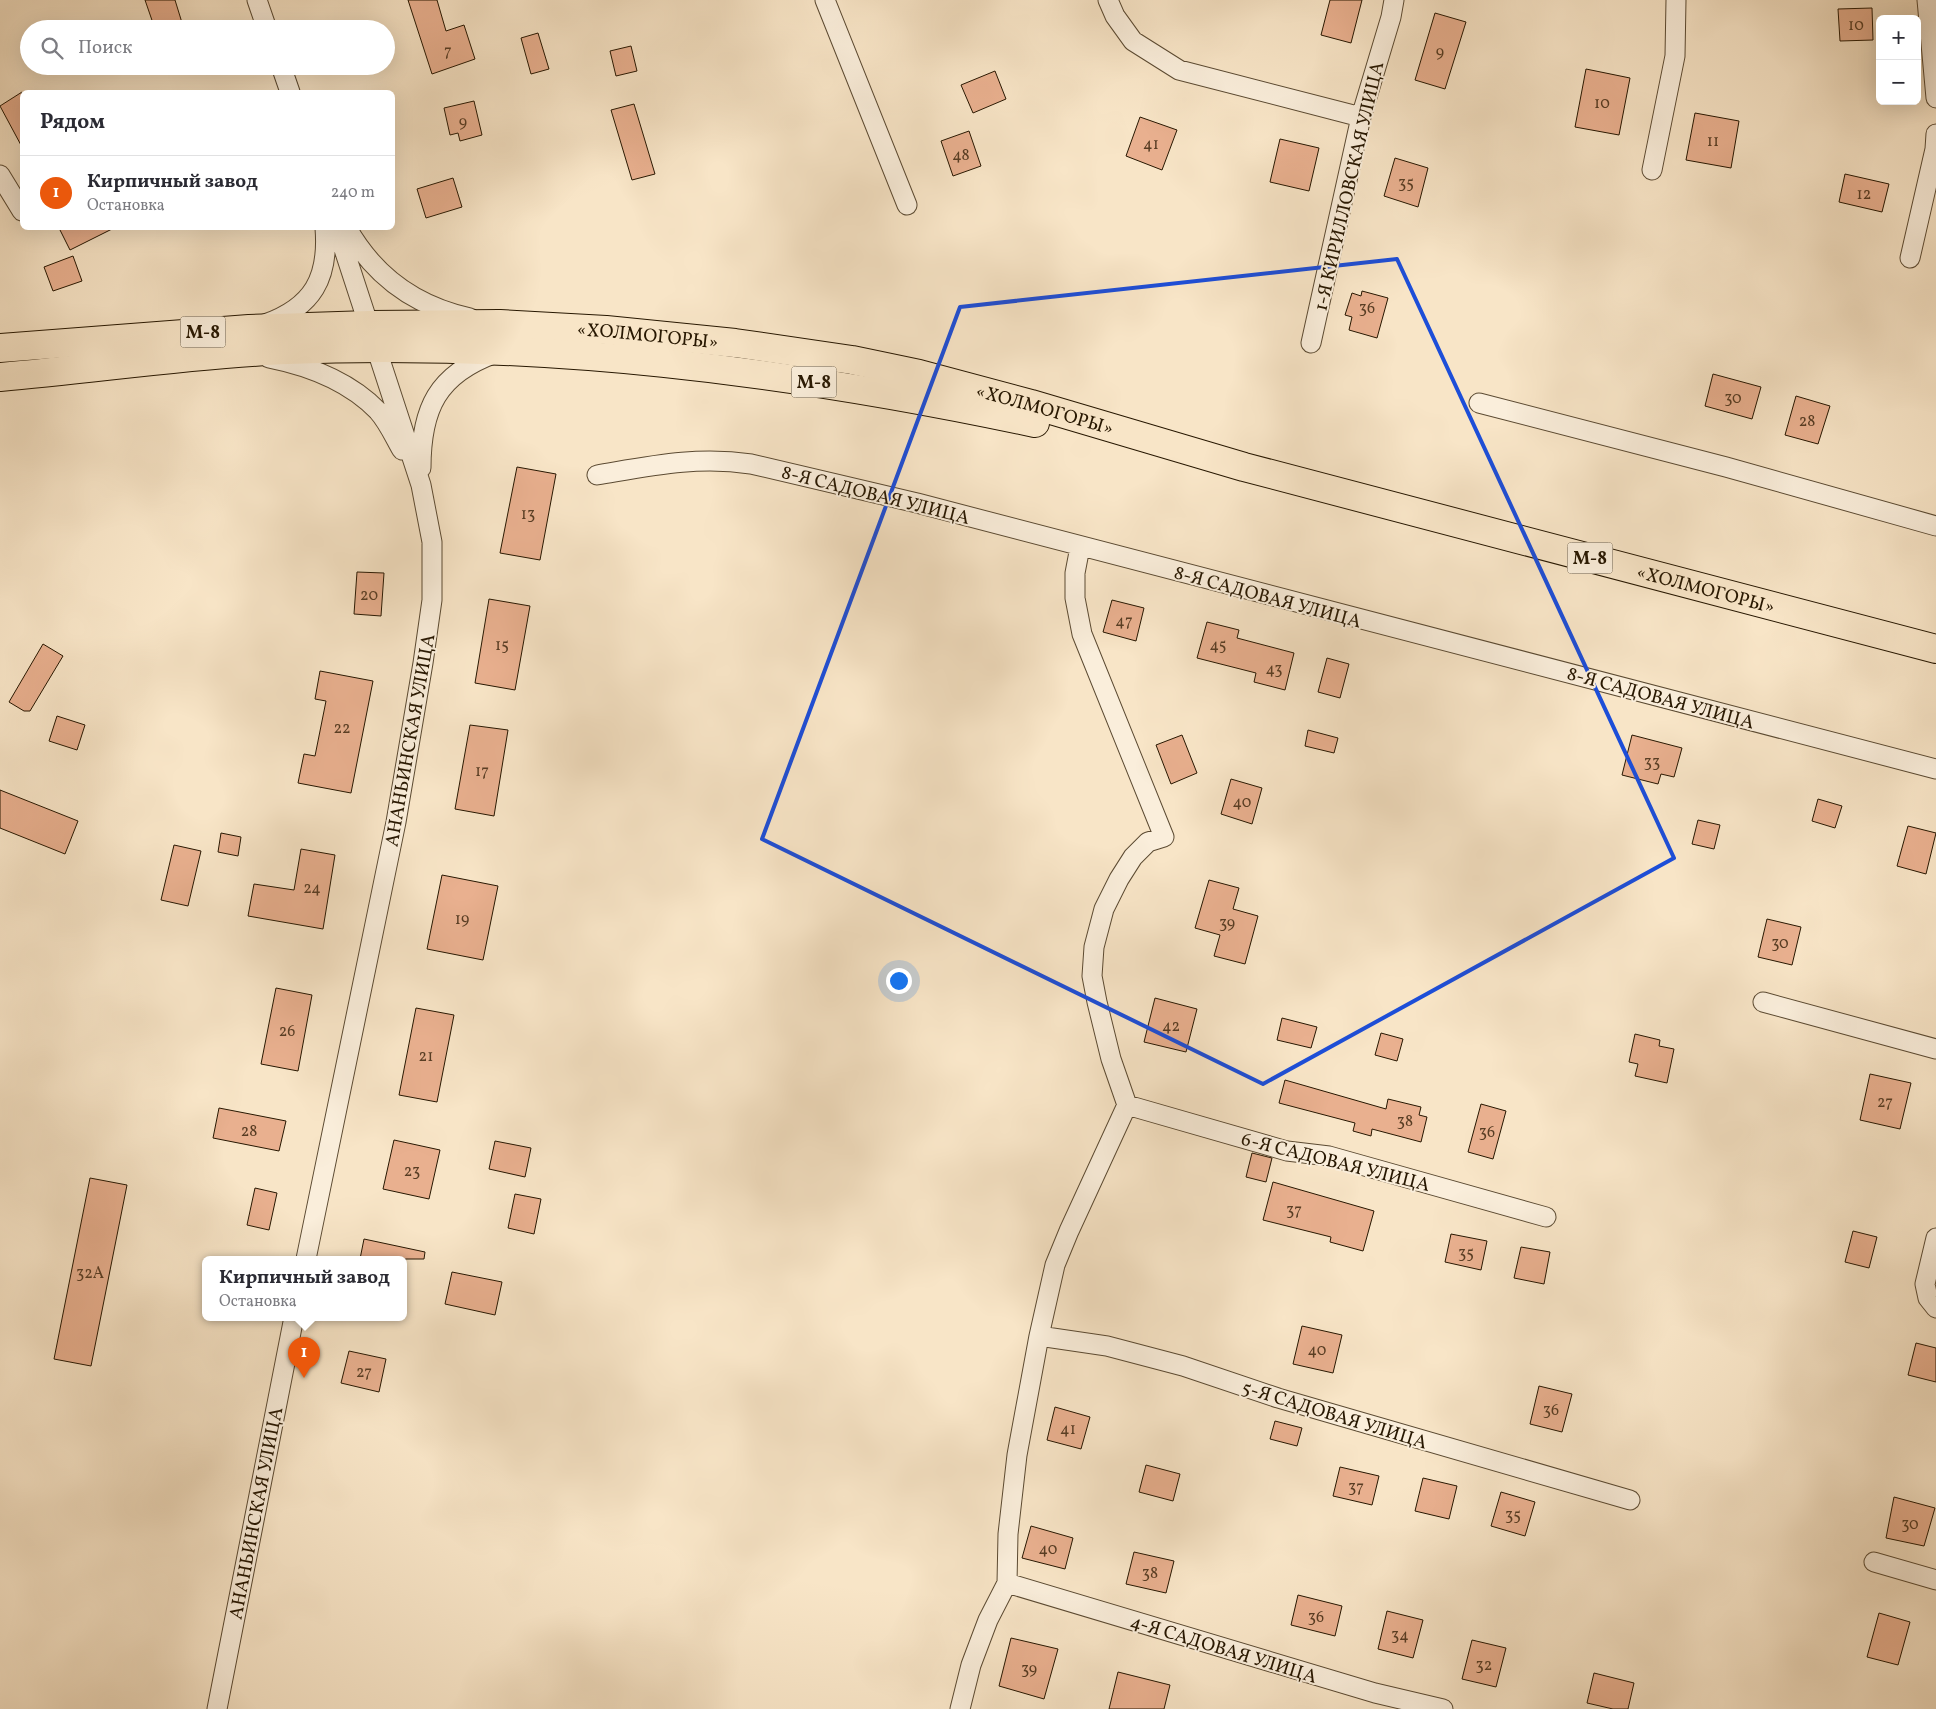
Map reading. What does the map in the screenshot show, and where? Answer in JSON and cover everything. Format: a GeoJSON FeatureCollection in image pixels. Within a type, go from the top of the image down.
{"type":"FeatureCollection","features":[{"type":"Feature","properties":{"kind":"highway","name":"«ХОЛМОГОРЫ»"},"geometry":{"type":"LineString","coordinates":[[0,348],[37,344],[373,337],[503,337],[578,354],[687,364],[866,390],[911,397],[1244,467],[1936,649]]}},
{"type":"Feature","properties":{"kind":"highway","name":"«ХОЛМОГОРЫ»"},"geometry":{"type":"LineString","coordinates":[[0,377],[39,374],[244,341]]}},
{"type":"Feature","properties":{"kind":"street"},"geometry":{"type":"LineString","coordinates":[[258,0],[264,20]]}},
{"type":"Feature","properties":{"kind":"street"},"geometry":{"type":"LineString","coordinates":[[825,0],[907,206]]}},
{"type":"Feature","properties":{"kind":"street"},"geometry":{"type":"LineString","coordinates":[[1108,0],[1115,16],[1133,41],[1179,70],[1361,117]]}},
{"type":"Feature","properties":{"kind":"street","name":"1-Я КИРИЛЛОВСКАЯ УЛИЦА"},"geometry":{"type":"LineString","coordinates":[[1311,343],[1361,117],[1391,17],[1394,0]]}},
{"type":"Feature","properties":{"kind":"street"},"geometry":{"type":"LineString","coordinates":[[1652,170],[1676,56],[1676,0]]}},
{"type":"Feature","properties":{"kind":"street"},"geometry":{"type":"LineString","coordinates":[[1928,0],[1936,98]]}},
{"type":"Feature","properties":{"kind":"street"},"geometry":{"type":"LineString","coordinates":[[284,75],[289,90]]}},
{"type":"Feature","properties":{"kind":"street"},"geometry":{"type":"LineString","coordinates":[[1910,258],[1935,149],[1936,134]]}},
{"type":"Feature","properties":{"kind":"street"},"geometry":{"type":"LineString","coordinates":[[0,175],[20,208]]}},
{"type":"Feature","properties":{"kind":"street"},"geometry":{"type":"LineString","coordinates":[[244,341],[288,314],[310,297],[318,286],[322,273],[327,244],[326,230]]}},
{"type":"Feature","properties":{"kind":"street","name":"АНАНЬИНСКАЯ УЛИЦА"},"geometry":{"type":"LineString","coordinates":[[307,1256],[396,822],[429,628],[432,600],[432,542],[421,484],[338,230]]}},
{"type":"Feature","properties":{"kind":"street"},"geometry":{"type":"LineString","coordinates":[[348,230],[360,250],[371,263],[394,284],[410,294],[503,337],[485,357],[458,372],[435,399],[423,428],[421,484]]}},
{"type":"Feature","properties":{"kind":"street"},"geometry":{"type":"LineString","coordinates":[[244,341],[324,374],[354,391],[379,412],[421,484]]}},
{"type":"Feature","properties":{"kind":"street"},"geometry":{"type":"LineString","coordinates":[[1479,403],[1726,466],[1936,526]]}},
{"type":"Feature","properties":{"kind":"street","name":"8-Я САДОВАЯ УЛИЦА"},"geometry":{"type":"LineString","coordinates":[[597,475],[668,462],[724,460],[751,464],[917,503],[1936,769]]}},
{"type":"Feature","properties":{"kind":"street"},"geometry":{"type":"LineString","coordinates":[[960,1709],[971,1665],[988,1620],[1007,1583],[1008,1534],[1013,1481],[1039,1336],[1055,1265],[1068,1231],[1127,1105],[1111,1059],[1092,976],[1094,947],[1104,909],[1119,878],[1133,857],[1148,842],[1164,836],[1082,634],[1075,598],[1075,574],[1080,547]]}},
{"type":"Feature","properties":{"kind":"street"},"geometry":{"type":"LineString","coordinates":[[1764,1002],[1936,1049]]}},
{"type":"Feature","properties":{"kind":"street","name":"6-Я САДОВАЯ УЛИЦА"},"geometry":{"type":"LineString","coordinates":[[1127,1105],[1287,1151],[1329,1156],[1546,1217]]}},
{"type":"Feature","properties":{"kind":"street"},"geometry":{"type":"LineString","coordinates":[[1932,1303],[1925,1284],[1936,1238]]}},
{"type":"Feature","properties":{"kind":"street","name":"АНАНЬИНСКАЯ УЛИЦА"},"geometry":{"type":"LineString","coordinates":[[217,1709],[293,1321]]}},
{"type":"Feature","properties":{"kind":"street","name":"5-Я САДОВАЯ УЛИЦА"},"geometry":{"type":"LineString","coordinates":[[1039,1336],[1106,1346],[1182,1366],[1287,1401],[1630,1500]]}},
{"type":"Feature","properties":{"kind":"street"},"geometry":{"type":"LineString","coordinates":[[1874,1562],[1936,1580]]}},
{"type":"Feature","properties":{"kind":"street","name":"4-Я САДОВАЯ УЛИЦА"},"geometry":{"type":"LineString","coordinates":[[1007,1583],[1375,1693],[1443,1709]]}},
{"type":"Feature","properties":{"kind":"highlighted area"},"geometry":{"type":"Polygon","coordinates":[[[1397,259],[1674,858],[1263,1084],[762,839],[960,307],[1397,259]]]}},
{"type":"Feature","properties":{"kind":"building"},"geometry":{"type":"Polygon","coordinates":[[[145,0],[175,0],[181,20],[152,20],[145,0]]]}},
{"type":"Feature","properties":{"kind":"building"},"geometry":{"type":"Polygon","coordinates":[[[408,0],[437,0],[446,31],[464,25],[475,59],[432,74],[408,0]]]}},
{"type":"Feature","properties":{"kind":"building"},"geometry":{"type":"Polygon","coordinates":[[[1330,0],[1362,0],[1351,43],[1321,35],[1330,0]]]}},
{"type":"Feature","properties":{"kind":"building"},"geometry":{"type":"Polygon","coordinates":[[[1872,8],[1873,40],[1840,41],[1838,9],[1872,8]]]}},
{"type":"Feature","properties":{"kind":"building"},"geometry":{"type":"Polygon","coordinates":[[[1435,13],[1466,22],[1445,89],[1415,80],[1435,13]]]}},
{"type":"Feature","properties":{"kind":"building"},"geometry":{"type":"Polygon","coordinates":[[[538,33],[549,69],[531,74],[521,38],[538,33]]]}},
{"type":"Feature","properties":{"kind":"building"},"geometry":{"type":"Polygon","coordinates":[[[631,46],[637,71],[616,76],[610,51],[631,46]]]}},
{"type":"Feature","properties":{"kind":"building"},"geometry":{"type":"Polygon","coordinates":[[[1586,69],[1630,78],[1619,135],[1575,127],[1586,69]]]}},
{"type":"Feature","properties":{"kind":"building"},"geometry":{"type":"Polygon","coordinates":[[[995,71],[1006,99],[973,113],[961,85],[995,71]]]}},
{"type":"Feature","properties":{"kind":"building"},"geometry":{"type":"Polygon","coordinates":[[[20,93],[20,143],[0,106],[20,93]]]}},
{"type":"Feature","properties":{"kind":"building"},"geometry":{"type":"Polygon","coordinates":[[[474,101],[482,135],[460,141],[458,133],[450,135],[444,108],[474,101]]]}},
{"type":"Feature","properties":{"kind":"building"},"geometry":{"type":"Polygon","coordinates":[[[634,104],[655,174],[632,180],[611,110],[634,104]]]}},
{"type":"Feature","properties":{"kind":"building"},"geometry":{"type":"Polygon","coordinates":[[[1695,113],[1739,121],[1731,168],[1686,160],[1695,113]]]}},
{"type":"Feature","properties":{"kind":"building"},"geometry":{"type":"Polygon","coordinates":[[[1140,117],[1177,130],[1162,170],[1126,156],[1140,117]]]}},
{"type":"Feature","properties":{"kind":"building"},"geometry":{"type":"Polygon","coordinates":[[[969,131],[981,166],[953,176],[941,141],[969,131]]]}},
{"type":"Feature","properties":{"kind":"building"},"geometry":{"type":"Polygon","coordinates":[[[1280,139],[1319,148],[1309,191],[1270,182],[1280,139]]]}},
{"type":"Feature","properties":{"kind":"building"},"geometry":{"type":"Polygon","coordinates":[[[1395,158],[1428,168],[1418,207],[1384,196],[1395,158]]]}},
{"type":"Feature","properties":{"kind":"building"},"geometry":{"type":"Polygon","coordinates":[[[1845,174],[1889,184],[1882,212],[1839,202],[1845,174]]]}},
{"type":"Feature","properties":{"kind":"building"},"geometry":{"type":"Polygon","coordinates":[[[453,178],[462,207],[426,218],[417,189],[453,178]]]}},
{"type":"Feature","properties":{"kind":"building"},"geometry":{"type":"Polygon","coordinates":[[[60,230],[110,230],[70,250],[60,230]]]}},
{"type":"Feature","properties":{"kind":"building"},"geometry":{"type":"Polygon","coordinates":[[[73,256],[82,281],[53,291],[44,267],[73,256]]]}},
{"type":"Feature","properties":{"kind":"building"},"geometry":{"type":"Polygon","coordinates":[[[1362,291],[1388,298],[1377,338],[1349,330],[1352,317],[1345,315],[1352,293],[1361,296],[1362,291]]]}},
{"type":"Feature","properties":{"kind":"building"},"geometry":{"type":"Polygon","coordinates":[[[1713,374],[1761,387],[1752,419],[1705,406],[1713,374]]]}},
{"type":"Feature","properties":{"kind":"building"},"geometry":{"type":"Polygon","coordinates":[[[1796,396],[1830,406],[1818,444],[1785,435],[1796,396]]]}},
{"type":"Feature","properties":{"kind":"building"},"geometry":{"type":"Polygon","coordinates":[[[517,467],[556,474],[540,560],[500,553],[517,467]]]}},
{"type":"Feature","properties":{"kind":"building"},"geometry":{"type":"Polygon","coordinates":[[[357,572],[384,573],[381,616],[354,614],[357,572]]]}},
{"type":"Feature","properties":{"kind":"building"},"geometry":{"type":"Polygon","coordinates":[[[489,599],[530,606],[515,690],[475,683],[489,599]]]}},
{"type":"Feature","properties":{"kind":"building"},"geometry":{"type":"Polygon","coordinates":[[[1112,600],[1144,608],[1136,641],[1103,632],[1112,600]]]}},
{"type":"Feature","properties":{"kind":"building"},"geometry":{"type":"Polygon","coordinates":[[[1207,622],[1239,630],[1237,638],[1294,653],[1285,690],[1254,682],[1256,673],[1197,658],[1207,622]]]}},
{"type":"Feature","properties":{"kind":"building"},"geometry":{"type":"Polygon","coordinates":[[[43,644],[63,656],[30,711],[24,711],[9,702],[43,644]]]}},
{"type":"Feature","properties":{"kind":"building"},"geometry":{"type":"Polygon","coordinates":[[[1327,658],[1349,664],[1340,698],[1318,692],[1327,658]]]}},
{"type":"Feature","properties":{"kind":"building"},"geometry":{"type":"Polygon","coordinates":[[[320,671],[373,681],[351,793],[298,783],[304,754],[315,756],[326,701],[315,699],[320,671]]]}},
{"type":"Feature","properties":{"kind":"building"},"geometry":{"type":"Polygon","coordinates":[[[57,716],[85,725],[77,750],[49,741],[57,716]]]}},
{"type":"Feature","properties":{"kind":"building"},"geometry":{"type":"Polygon","coordinates":[[[470,725],[508,730],[494,816],[455,809],[470,725]]]}},
{"type":"Feature","properties":{"kind":"building"},"geometry":{"type":"Polygon","coordinates":[[[1308,730],[1338,738],[1334,753],[1305,746],[1308,730]]]}},
{"type":"Feature","properties":{"kind":"building"},"geometry":{"type":"Polygon","coordinates":[[[1182,735],[1197,773],[1171,784],[1156,745],[1182,735]]]}},
{"type":"Feature","properties":{"kind":"building"},"geometry":{"type":"Polygon","coordinates":[[[1632,735],[1682,748],[1674,777],[1661,774],[1658,784],[1622,775],[1632,735]]]}},
{"type":"Feature","properties":{"kind":"building"},"geometry":{"type":"Polygon","coordinates":[[[1231,779],[1262,788],[1252,824],[1221,814],[1231,779]]]}},
{"type":"Feature","properties":{"kind":"building"},"geometry":{"type":"Polygon","coordinates":[[[0,790],[78,821],[65,854],[0,828],[0,790]]]}},
{"type":"Feature","properties":{"kind":"building"},"geometry":{"type":"Polygon","coordinates":[[[1818,799],[1842,806],[1835,828],[1812,821],[1818,799]]]}},
{"type":"Feature","properties":{"kind":"building"},"geometry":{"type":"Polygon","coordinates":[[[1698,820],[1720,825],[1714,849],[1692,844],[1698,820]]]}},
{"type":"Feature","properties":{"kind":"building"},"geometry":{"type":"Polygon","coordinates":[[[1908,826],[1936,833],[1926,874],[1897,866],[1908,826]]]}},
{"type":"Feature","properties":{"kind":"building"},"geometry":{"type":"Polygon","coordinates":[[[221,833],[241,837],[238,856],[218,852],[221,833]]]}},
{"type":"Feature","properties":{"kind":"building"},"geometry":{"type":"Polygon","coordinates":[[[174,845],[201,851],[188,906],[161,900],[174,845]]]}},
{"type":"Feature","properties":{"kind":"building"},"geometry":{"type":"Polygon","coordinates":[[[301,849],[335,855],[323,929],[248,916],[254,884],[294,890],[301,849]]]}},
{"type":"Feature","properties":{"kind":"building"},"geometry":{"type":"Polygon","coordinates":[[[442,875],[498,886],[483,960],[427,949],[442,875]]]}},
{"type":"Feature","properties":{"kind":"building"},"geometry":{"type":"Polygon","coordinates":[[[1209,880],[1239,888],[1233,909],[1258,916],[1245,964],[1214,956],[1220,935],[1195,928],[1209,880]]]}},
{"type":"Feature","properties":{"kind":"building"},"geometry":{"type":"Polygon","coordinates":[[[1767,919],[1801,927],[1792,965],[1758,957],[1767,919]]]}},
{"type":"Feature","properties":{"kind":"building"},"geometry":{"type":"Polygon","coordinates":[[[276,988],[312,995],[298,1071],[261,1064],[276,988]]]}},
{"type":"Feature","properties":{"kind":"building"},"geometry":{"type":"Polygon","coordinates":[[[1155,998],[1197,1009],[1186,1052],[1144,1042],[1155,998]]]}},
{"type":"Feature","properties":{"kind":"building"},"geometry":{"type":"Polygon","coordinates":[[[416,1008],[454,1015],[437,1102],[399,1095],[416,1008]]]}},
{"type":"Feature","properties":{"kind":"building"},"geometry":{"type":"Polygon","coordinates":[[[1282,1018],[1317,1027],[1311,1048],[1277,1040],[1282,1018]]]}},
{"type":"Feature","properties":{"kind":"building"},"geometry":{"type":"Polygon","coordinates":[[[1381,1033],[1403,1039],[1397,1061],[1375,1055],[1381,1033]]]}},
{"type":"Feature","properties":{"kind":"building"},"geometry":{"type":"Polygon","coordinates":[[[1635,1034],[1660,1040],[1659,1046],[1674,1049],[1667,1083],[1635,1076],[1638,1064],[1629,1062],[1635,1034]]]}},
{"type":"Feature","properties":{"kind":"building"},"geometry":{"type":"Polygon","coordinates":[[[1870,1074],[1911,1083],[1900,1129],[1860,1120],[1870,1074]]]}},
{"type":"Feature","properties":{"kind":"building"},"geometry":{"type":"Polygon","coordinates":[[[1285,1080],[1386,1109],[1388,1099],[1421,1107],[1419,1115],[1427,1117],[1421,1142],[1372,1129],[1371,1136],[1353,1131],[1355,1123],[1279,1103],[1285,1080]]]}},
{"type":"Feature","properties":{"kind":"building"},"geometry":{"type":"Polygon","coordinates":[[[1481,1104],[1506,1111],[1493,1159],[1468,1152],[1481,1104]]]}},
{"type":"Feature","properties":{"kind":"building"},"geometry":{"type":"Polygon","coordinates":[[[219,1108],[286,1121],[279,1151],[213,1138],[219,1108]]]}},
{"type":"Feature","properties":{"kind":"building"},"geometry":{"type":"Polygon","coordinates":[[[394,1140],[440,1150],[429,1199],[383,1189],[394,1140]]]}},
{"type":"Feature","properties":{"kind":"building"},"geometry":{"type":"Polygon","coordinates":[[[495,1141],[531,1148],[525,1177],[489,1169],[495,1141]]]}},
{"type":"Feature","properties":{"kind":"building"},"geometry":{"type":"Polygon","coordinates":[[[1252,1153],[1272,1158],[1266,1182],[1246,1177],[1252,1153]]]}},
{"type":"Feature","properties":{"kind":"building"},"geometry":{"type":"Polygon","coordinates":[[[90,1178],[127,1185],[91,1366],[54,1359],[90,1178]]]}},
{"type":"Feature","properties":{"kind":"building"},"geometry":{"type":"Polygon","coordinates":[[[1273,1182],[1374,1211],[1363,1251],[1330,1242],[1331,1237],[1263,1220],[1273,1182]]]}},
{"type":"Feature","properties":{"kind":"building"},"geometry":{"type":"Polygon","coordinates":[[[255,1188],[277,1193],[269,1230],[247,1225],[255,1188]]]}},
{"type":"Feature","properties":{"kind":"building"},"geometry":{"type":"Polygon","coordinates":[[[515,1194],[541,1199],[534,1234],[508,1228],[515,1194]]]}},
{"type":"Feature","properties":{"kind":"building"},"geometry":{"type":"Polygon","coordinates":[[[1853,1231],[1877,1237],[1869,1268],[1845,1262],[1853,1231]]]}},
{"type":"Feature","properties":{"kind":"building"},"geometry":{"type":"Polygon","coordinates":[[[1451,1234],[1487,1241],[1481,1270],[1445,1262],[1451,1234]]]}},
{"type":"Feature","properties":{"kind":"building"},"geometry":{"type":"Polygon","coordinates":[[[364,1239],[425,1252],[424,1259],[407,1259],[407,1256],[361,1256],[364,1239]]]}},
{"type":"Feature","properties":{"kind":"building"},"geometry":{"type":"Polygon","coordinates":[[[1521,1247],[1550,1252],[1544,1284],[1514,1278],[1521,1247]]]}},
{"type":"Feature","properties":{"kind":"building"},"geometry":{"type":"Polygon","coordinates":[[[452,1272],[502,1282],[495,1315],[445,1304],[452,1272]]]}},
{"type":"Feature","properties":{"kind":"building"},"geometry":{"type":"Polygon","coordinates":[[[1302,1326],[1342,1335],[1333,1373],[1293,1364],[1302,1326]]]}},
{"type":"Feature","properties":{"kind":"building"},"geometry":{"type":"Polygon","coordinates":[[[1916,1343],[1936,1348],[1936,1382],[1908,1375],[1916,1343]]]}},
{"type":"Feature","properties":{"kind":"building"},"geometry":{"type":"Polygon","coordinates":[[[349,1351],[386,1359],[379,1392],[341,1383],[349,1351]]]}},
{"type":"Feature","properties":{"kind":"building"},"geometry":{"type":"Polygon","coordinates":[[[1539,1386],[1572,1394],[1562,1432],[1530,1424],[1539,1386]]]}},
{"type":"Feature","properties":{"kind":"building"},"geometry":{"type":"Polygon","coordinates":[[[1055,1407],[1090,1417],[1081,1449],[1047,1440],[1055,1407]]]}},
{"type":"Feature","properties":{"kind":"building"},"geometry":{"type":"Polygon","coordinates":[[[1275,1421],[1302,1428],[1297,1446],[1270,1439],[1275,1421]]]}},
{"type":"Feature","properties":{"kind":"building"},"geometry":{"type":"Polygon","coordinates":[[[1146,1465],[1180,1474],[1173,1501],[1139,1492],[1146,1465]]]}},
{"type":"Feature","properties":{"kind":"building"},"geometry":{"type":"Polygon","coordinates":[[[1340,1467],[1379,1476],[1372,1505],[1333,1496],[1340,1467]]]}},
{"type":"Feature","properties":{"kind":"building"},"geometry":{"type":"Polygon","coordinates":[[[1423,1478],[1457,1486],[1449,1519],[1415,1511],[1423,1478]]]}},
{"type":"Feature","properties":{"kind":"building"},"geometry":{"type":"Polygon","coordinates":[[[1501,1492],[1535,1502],[1525,1536],[1491,1526],[1501,1492]]]}},
{"type":"Feature","properties":{"kind":"building"},"geometry":{"type":"Polygon","coordinates":[[[1894,1497],[1935,1508],[1924,1546],[1886,1538],[1894,1497]]]}},
{"type":"Feature","properties":{"kind":"building"},"geometry":{"type":"Polygon","coordinates":[[[1031,1526],[1073,1538],[1065,1569],[1022,1558],[1031,1526]]]}},
{"type":"Feature","properties":{"kind":"building"},"geometry":{"type":"Polygon","coordinates":[[[1134,1552],[1174,1561],[1166,1593],[1126,1584],[1134,1552]]]}},
{"type":"Feature","properties":{"kind":"building"},"geometry":{"type":"Polygon","coordinates":[[[1298,1595],[1342,1606],[1335,1636],[1291,1625],[1298,1595]]]}},
{"type":"Feature","properties":{"kind":"building"},"geometry":{"type":"Polygon","coordinates":[[[1387,1611],[1423,1620],[1413,1658],[1378,1649],[1387,1611]]]}},
{"type":"Feature","properties":{"kind":"building"},"geometry":{"type":"Polygon","coordinates":[[[1879,1613],[1910,1622],[1898,1665],[1867,1657],[1879,1613]]]}},
{"type":"Feature","properties":{"kind":"building"},"geometry":{"type":"Polygon","coordinates":[[[1011,1638],[1058,1649],[1044,1699],[999,1686],[1011,1638]]]}},
{"type":"Feature","properties":{"kind":"building"},"geometry":{"type":"Polygon","coordinates":[[[1472,1640],[1506,1648],[1496,1687],[1462,1679],[1472,1640]]]}},
{"type":"Feature","properties":{"kind":"building"},"geometry":{"type":"Polygon","coordinates":[[[1118,1672],[1170,1685],[1164,1709],[1109,1709],[1118,1672]]]}},
{"type":"Feature","properties":{"kind":"building"},"geometry":{"type":"Polygon","coordinates":[[[1594,1673],[1634,1683],[1628,1709],[1613,1709],[1587,1703],[1594,1673]]]}},
{"type":"Feature","properties":{"kind":"place","name":"Кирпичный завод"},"geometry":{"type":"Point","coordinates":[304,1378]}}]}
